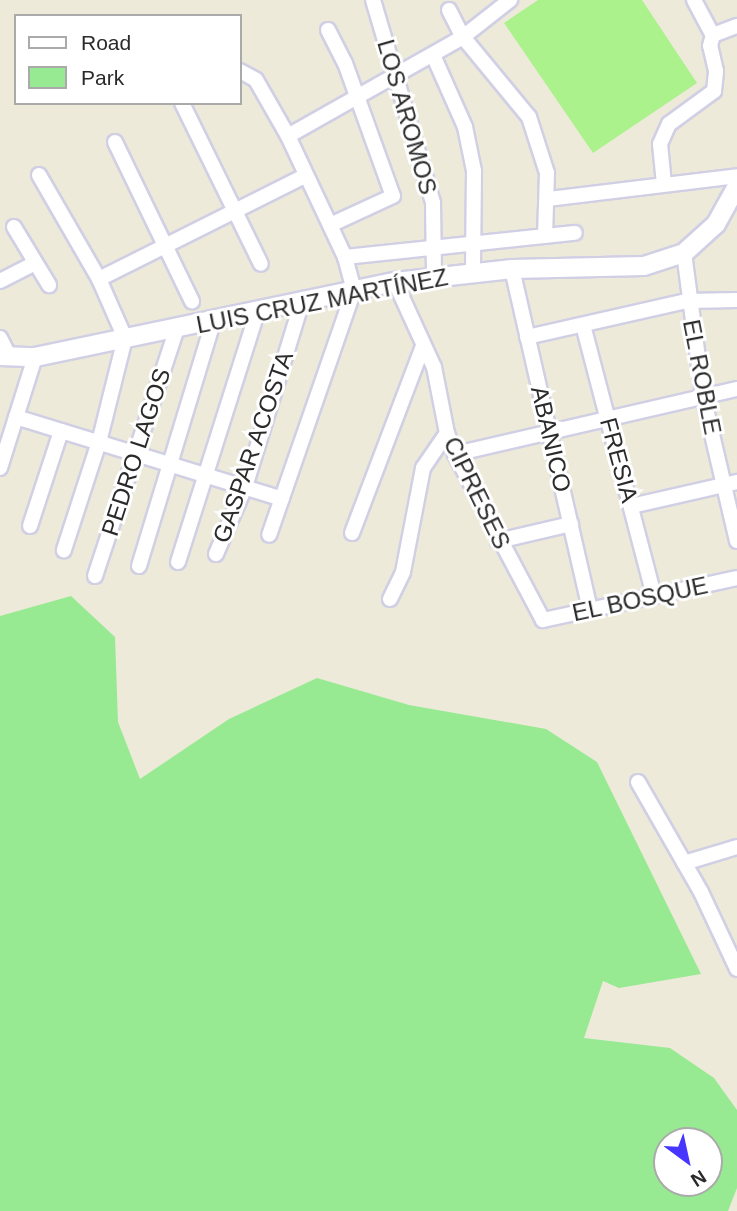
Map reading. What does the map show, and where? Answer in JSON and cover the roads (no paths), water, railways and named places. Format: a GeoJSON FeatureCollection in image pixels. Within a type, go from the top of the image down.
{"type":"FeatureCollection","features":[{"type":"Feature","properties":{"kind":"street","name":"LOS AROMOS"},"geometry":{"type":"LineString","coordinates":[[373,0],[394,77],[418,141],[433,203],[434,278]]}},
{"type":"Feature","properties":{"kind":"street"},"geometry":{"type":"LineString","coordinates":[[288,136],[463,37],[510,0]]}},
{"type":"Feature","properties":{"kind":"street"},"geometry":{"type":"LineString","coordinates":[[664,184],[660,144],[669,124],[714,91],[716,71],[710,46],[713,35],[694,0]]}},
{"type":"Feature","properties":{"kind":"street"},"geometry":{"type":"LineString","coordinates":[[449,10],[463,37],[529,117],[547,173],[545,236]]}},
{"type":"Feature","properties":{"kind":"street"},"geometry":{"type":"LineString","coordinates":[[713,35],[737,26]]}},
{"type":"Feature","properties":{"kind":"street"},"geometry":{"type":"LineString","coordinates":[[328,30],[393,197],[330,225]]}},
{"type":"Feature","properties":{"kind":"street"},"geometry":{"type":"LineString","coordinates":[[433,55],[468,138],[474,172],[472,273]]}},
{"type":"Feature","properties":{"kind":"street"},"geometry":{"type":"LineString","coordinates":[[242,72],[256,80],[288,136],[345,257],[355,290],[269,535]]}},
{"type":"Feature","properties":{"kind":"street"},"geometry":{"type":"LineString","coordinates":[[183,105],[261,264]]}},
{"type":"Feature","properties":{"kind":"street"},"geometry":{"type":"LineString","coordinates":[[116,142],[192,301]]}},
{"type":"Feature","properties":{"kind":"street"},"geometry":{"type":"LineString","coordinates":[[39,175],[99,279],[125,338],[99,442],[64,550]]}},
{"type":"Feature","properties":{"kind":"street"},"geometry":{"type":"LineString","coordinates":[[99,279],[305,176]]}},
{"type":"Feature","properties":{"kind":"street"},"geometry":{"type":"LineString","coordinates":[[548,199],[737,176]]}},
{"type":"Feature","properties":{"kind":"street","name":"LUIS CRUZ MARTÍNEZ"},"geometry":{"type":"LineString","coordinates":[[4,356],[35,357],[213,322],[303,299],[395,282],[512,269],[644,265],[684,253],[716,224],[737,186]]}},
{"type":"Feature","properties":{"kind":"street"},"geometry":{"type":"LineString","coordinates":[[14,227],[48,285]]}},
{"type":"Feature","properties":{"kind":"street"},"geometry":{"type":"LineString","coordinates":[[345,257],[575,233]]}},
{"type":"Feature","properties":{"kind":"street","name":"EL ROBLE"},"geometry":{"type":"LineString","coordinates":[[684,253],[687,301],[702,397],[731,483],[737,541]]}},
{"type":"Feature","properties":{"kind":"street"},"geometry":{"type":"LineString","coordinates":[[0,281],[35,263]]}},
{"type":"Feature","properties":{"kind":"street","name":"ABANICO"},"geometry":{"type":"LineString","coordinates":[[512,269],[590,610]]}},
{"type":"Feature","properties":{"kind":"street","name":"CIPRESES"},"geometry":{"type":"LineString","coordinates":[[395,282],[434,367],[447,433],[455,454],[498,541],[543,620]]}},
{"type":"Feature","properties":{"kind":"street","name":"GASPAR ACOSTA"},"geometry":{"type":"LineString","coordinates":[[216,554],[245,487],[303,299]]}},
{"type":"Feature","properties":{"kind":"street"},"geometry":{"type":"LineString","coordinates":[[527,337],[687,301],[737,300]]}},
{"type":"Feature","properties":{"kind":"street"},"geometry":{"type":"LineString","coordinates":[[178,562],[258,310]]}},
{"type":"Feature","properties":{"kind":"street"},"geometry":{"type":"LineString","coordinates":[[139,566],[213,322]]}},
{"type":"Feature","properties":{"kind":"street","name":"FRESIA"},"geometry":{"type":"LineString","coordinates":[[583,325],[654,596]]}},
{"type":"Feature","properties":{"kind":"street","name":"PEDRO LAGOS"},"geometry":{"type":"LineString","coordinates":[[95,576],[177,328]]}},
{"type":"Feature","properties":{"kind":"street"},"geometry":{"type":"LineString","coordinates":[[0,338],[4,356]]}},
{"type":"Feature","properties":{"kind":"street"},"geometry":{"type":"LineString","coordinates":[[352,533],[423,346]]}},
{"type":"Feature","properties":{"kind":"street"},"geometry":{"type":"LineString","coordinates":[[0,468],[5,433],[16,417],[35,357]]}},
{"type":"Feature","properties":{"kind":"street"},"geometry":{"type":"LineString","coordinates":[[455,454],[737,389]]}},
{"type":"Feature","properties":{"kind":"street"},"geometry":{"type":"LineString","coordinates":[[16,417],[282,499]]}},
{"type":"Feature","properties":{"kind":"street"},"geometry":{"type":"LineString","coordinates":[[30,526],[61,431]]}},
{"type":"Feature","properties":{"kind":"street"},"geometry":{"type":"LineString","coordinates":[[390,599],[403,572],[423,468],[447,433]]}},
{"type":"Feature","properties":{"kind":"street"},"geometry":{"type":"LineString","coordinates":[[631,506],[731,483]]}},
{"type":"Feature","properties":{"kind":"street"},"geometry":{"type":"LineString","coordinates":[[498,541],[571,524]]}},
{"type":"Feature","properties":{"kind":"street","name":"EL BOSQUE"},"geometry":{"type":"LineString","coordinates":[[543,620],[737,578]]}},
{"type":"Feature","properties":{"kind":"street"},"geometry":{"type":"LineString","coordinates":[[638,782],[684,863],[737,969]]}},
{"type":"Feature","properties":{"kind":"street"},"geometry":{"type":"LineString","coordinates":[[684,863],[737,847]]}}]}
